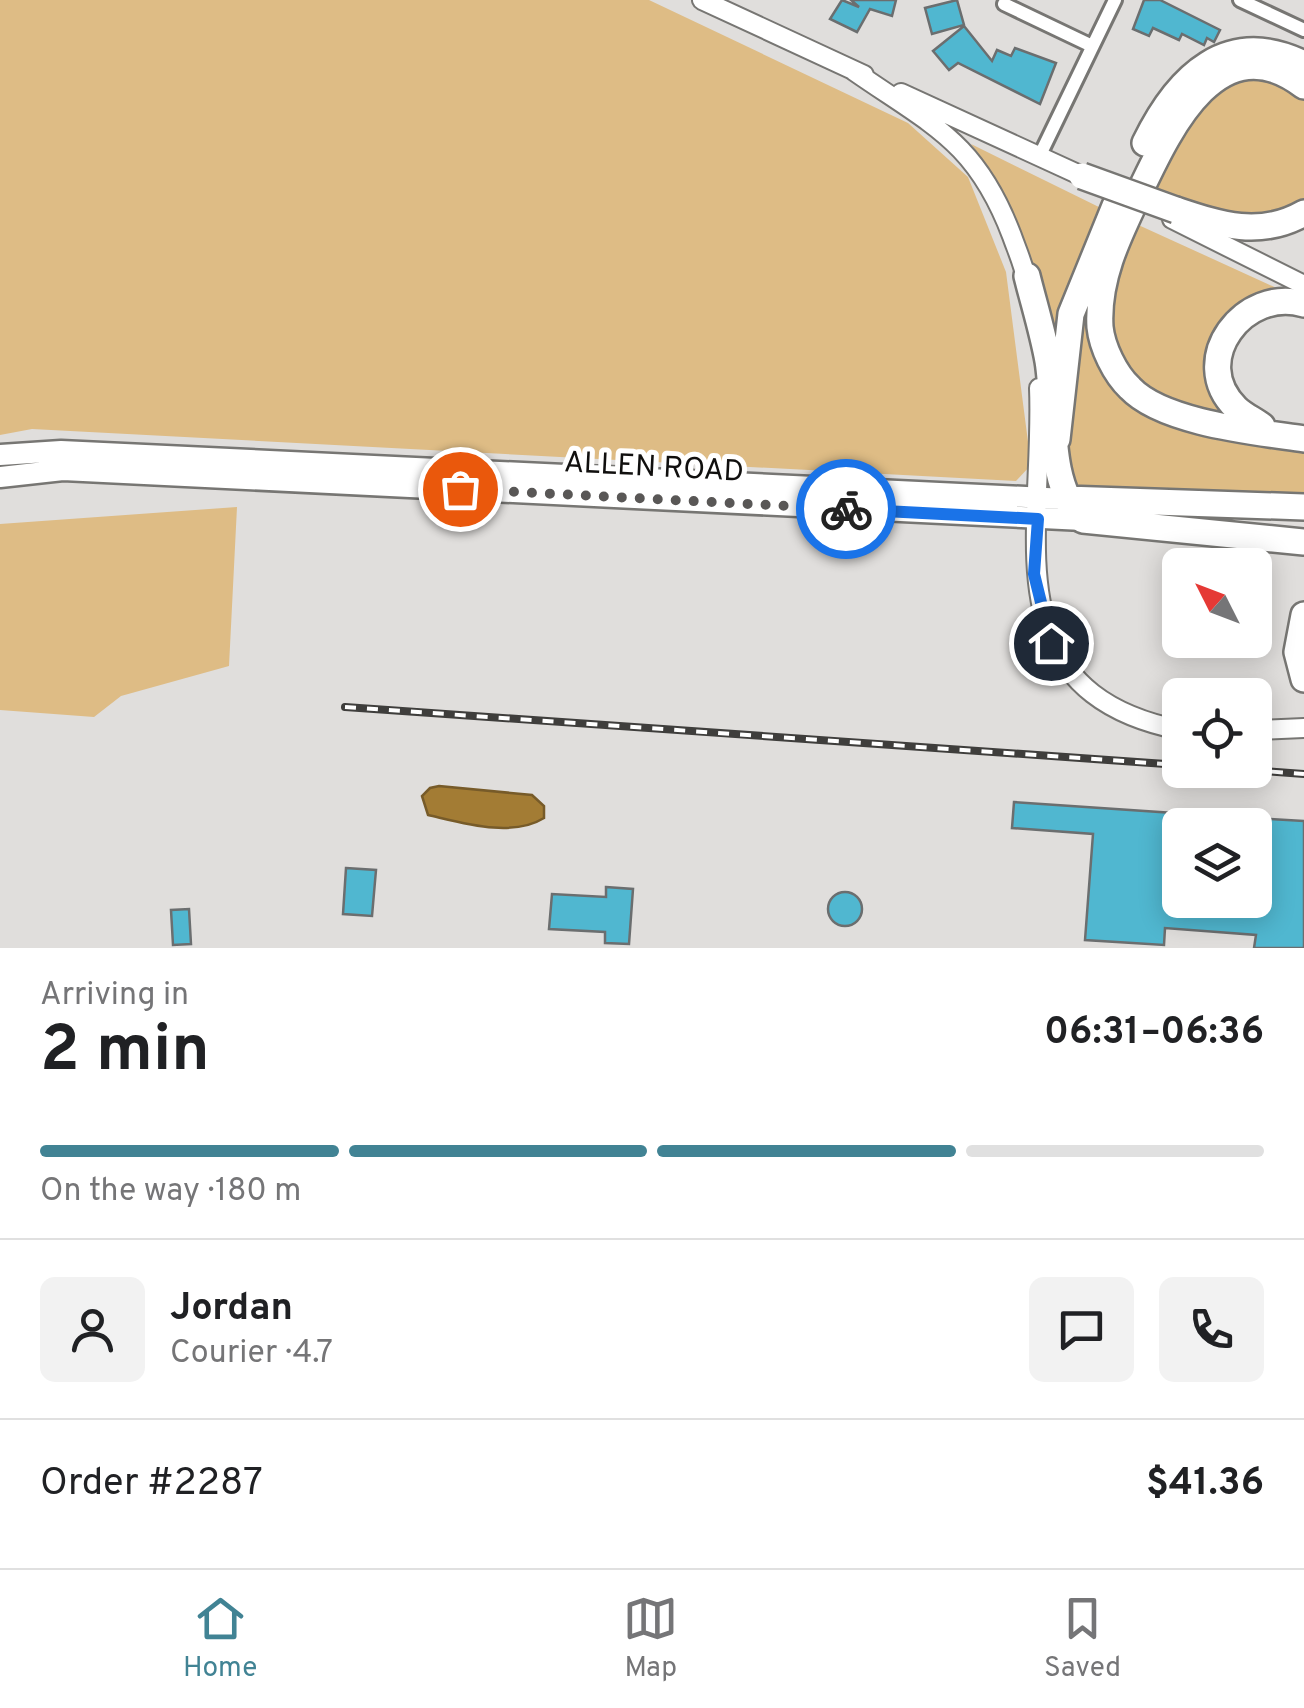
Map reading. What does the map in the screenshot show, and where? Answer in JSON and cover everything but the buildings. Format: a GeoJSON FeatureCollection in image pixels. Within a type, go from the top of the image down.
{"type":"FeatureCollection","features":[{"type":"Feature","properties":{"kind":"highway"},"geometry":{"type":"LineString","coordinates":[[1057,439],[1071,314],[1094,248],[1164,104],[1186,80],[1219,57],[1250,49],[1286,55],[1304,64]]}},
{"type":"Feature","properties":{"kind":"highway"},"geometry":{"type":"LineString","coordinates":[[1304,86],[1262,68],[1228,72],[1204,87],[1168,133],[1103,281],[1100,329],[1108,355],[1128,388],[1173,413],[1304,439]]}},
{"type":"Feature","properties":{"kind":"highway"},"geometry":{"type":"LineString","coordinates":[[1082,176],[1174,214],[1249,228],[1286,224],[1304,213]]}},
{"type":"Feature","properties":{"kind":"highway"},"geometry":{"type":"LineString","coordinates":[[1027,276],[1048,359],[1066,499],[1083,520]]}},
{"type":"Feature","properties":{"kind":"highway"},"geometry":{"type":"LineString","coordinates":[[1274,435],[1236,408],[1224,391],[1220,346],[1231,325],[1259,304],[1290,300],[1304,304]]}},
{"type":"Feature","properties":{"kind":"highway","name":"ALLEN ROAD"},"geometry":{"type":"LineString","coordinates":[[1066,499],[1304,507]]}},
{"type":"Feature","properties":{"kind":"highway","name":"ALLEN ROAD"},"geometry":{"type":"LineString","coordinates":[[1083,520],[1304,542]]}},
{"type":"Feature","properties":{"kind":"highway"},"geometry":{"type":"LineString","coordinates":[[1304,615],[1296,652],[1304,678]]}},
{"type":"Feature","properties":{"kind":"main road"},"geometry":{"type":"LineString","coordinates":[[702,0],[1082,176]]}},
{"type":"Feature","properties":{"kind":"main road"},"geometry":{"type":"LineString","coordinates":[[854,71],[956,142],[975,160],[998,200],[1027,276],[1038,372],[1038,508],[1044,537],[1038,600],[1051,643],[1086,690],[1118,712],[1162,725]]}},
{"type":"Feature","properties":{"kind":"main road"},"geometry":{"type":"LineString","coordinates":[[1174,214],[1304,285]]}},
{"type":"Feature","properties":{"kind":"main road","name":"ALLEN ROAD"},"geometry":{"type":"LineString","coordinates":[[0,455],[61,451],[1038,508],[1083,520]]}},
{"type":"Feature","properties":{"kind":"main road","name":"ALLEN ROAD"},"geometry":{"type":"LineString","coordinates":[[0,477],[63,470],[1038,508],[1066,499]]}},
{"type":"Feature","properties":{"kind":"main road"},"geometry":{"type":"LineString","coordinates":[[1272,729],[1304,728]]}},
{"type":"Feature","properties":{"kind":"street"},"geometry":{"type":"LineString","coordinates":[[1038,157],[1115,0]]}},
{"type":"Feature","properties":{"kind":"street"},"geometry":{"type":"LineString","coordinates":[[1240,0],[1304,30]]}},
{"type":"Feature","properties":{"kind":"street"},"geometry":{"type":"LineString","coordinates":[[1004,4],[1092,46]]}},
{"type":"Feature","properties":{"kind":"shaded area"},"geometry":{"type":"Polygon","coordinates":[[[0,0],[649,0],[908,123],[968,177],[1006,272],[1031,465],[1016,481],[32,429],[0,435],[0,0]]]}},
{"type":"Feature","properties":{"kind":"shaded area"},"geometry":{"type":"Polygon","coordinates":[[[1260,76],[1304,96],[1304,202],[1269,220],[1196,207],[1152,186],[1182,132],[1206,101],[1239,81],[1260,76]]]}},
{"type":"Feature","properties":{"kind":"shaded area"},"geometry":{"type":"Polygon","coordinates":[[[971,144],[1105,210],[1059,357],[1018,223],[989,168],[971,144]]]}},
{"type":"Feature","properties":{"kind":"shaded area"},"geometry":{"type":"Polygon","coordinates":[[[1134,223],[1292,295],[1227,318],[1233,420],[1162,396],[1127,369],[1116,350],[1109,326],[1109,289],[1134,223]]]}},
{"type":"Feature","properties":{"kind":"shaded area"},"geometry":{"type":"Polygon","coordinates":[[[1092,273],[1116,383],[1304,449],[1304,499],[1074,490],[1065,437],[1066,409],[1092,273]]]}},
{"type":"Feature","properties":{"kind":"shaded area"},"geometry":{"type":"Polygon","coordinates":[[[237,507],[229,666],[121,696],[94,717],[0,710],[0,524],[237,507]]]}},
{"type":"Feature","properties":{"kind":"shaded area"},"geometry":{"type":"Polygon","coordinates":[[[439,786],[532,795],[544,806],[544,818],[502,828],[428,815],[422,796],[439,786]]]}},
{"type":"Feature","properties":{"kind":"railway"},"geometry":{"type":"LineString","coordinates":[[345,707],[1162,764]]}},
{"type":"Feature","properties":{"kind":"railway"},"geometry":{"type":"LineString","coordinates":[[1272,772],[1304,774]]}},
{"type":"Feature","properties":{"kind":"way so far"},"geometry":{"type":"LineString","coordinates":[[460,489],[846,509]]}},
{"type":"Feature","properties":{"kind":"route"},"geometry":{"type":"LineString","coordinates":[[846,509],[1038,519],[1034,574],[1043,624],[1051,643]]}}]}
